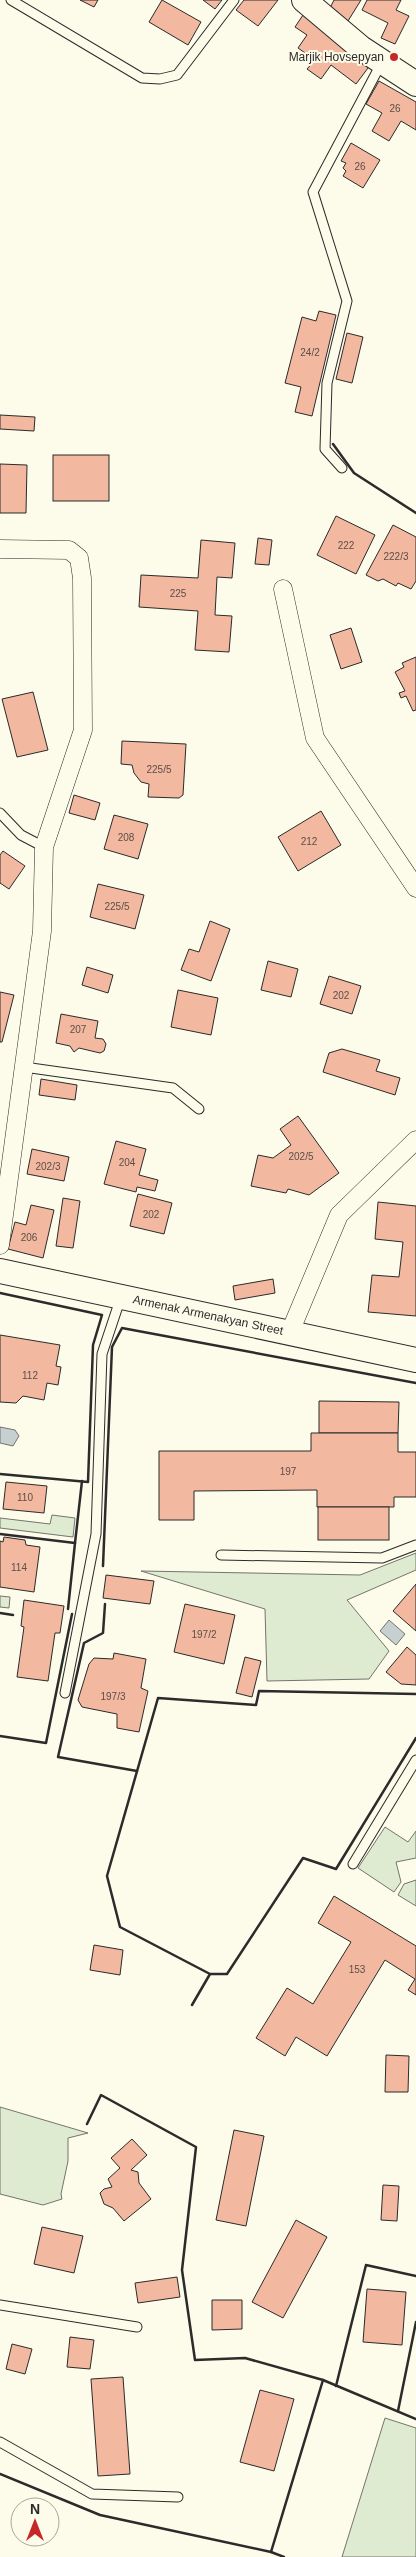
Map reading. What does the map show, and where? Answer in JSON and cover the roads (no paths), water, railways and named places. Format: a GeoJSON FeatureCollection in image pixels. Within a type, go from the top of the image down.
{"type":"FeatureCollection","features":[{"type":"Feature","properties":{"kind":"main road"},"geometry":{"type":"LineString","coordinates":[[304,0],[361,48],[416,84]]}},
{"type":"Feature","properties":{"kind":"main road","name":"Armenak Armenakyan Street"},"geometry":{"type":"LineString","coordinates":[[0,1271],[416,1360]]}},
{"type":"Feature","properties":{"kind":"street"},"geometry":{"type":"LineString","coordinates":[[0,549],[70,550],[75,553],[81,562],[83,730],[44,847],[42,932],[0,1244]]}},
{"type":"Feature","properties":{"kind":"street"},"geometry":{"type":"LineString","coordinates":[[283,588],[315,738],[416,888]]}},
{"type":"Feature","properties":{"kind":"street"},"geometry":{"type":"LineString","coordinates":[[290,1332],[339,1215],[416,1140]]}},
{"type":"Feature","properties":{"kind":"lane"},"geometry":{"type":"LineString","coordinates":[[11,0],[142,78],[160,79],[177,75],[234,0]]}},
{"type":"Feature","properties":{"kind":"lane"},"geometry":{"type":"LineString","coordinates":[[342,468],[326,449],[327,384],[347,301],[313,192],[382,62]]}},
{"type":"Feature","properties":{"kind":"lane"},"geometry":{"type":"LineString","coordinates":[[0,813],[21,835],[44,847]]}},
{"type":"Feature","properties":{"kind":"lane"},"geometry":{"type":"LineString","coordinates":[[24,1067],[172,1088],[199,1109]]}},
{"type":"Feature","properties":{"kind":"lane"},"geometry":{"type":"LineString","coordinates":[[65,1693],[96,1534],[102,1354],[121,1296]]}},
{"type":"Feature","properties":{"kind":"lane"},"geometry":{"type":"LineString","coordinates":[[221,1556],[382,1558],[416,1545]]}},
{"type":"Feature","properties":{"kind":"lane"},"geometry":{"type":"LineString","coordinates":[[353,1864],[416,1760]]}},
{"type":"Feature","properties":{"kind":"lane"},"geometry":{"type":"LineString","coordinates":[[0,2305],[137,2327]]}},
{"type":"Feature","properties":{"kind":"lane"},"geometry":{"type":"LineString","coordinates":[[0,2442],[92,2494],[178,2497]]}},
{"type":"Feature","properties":{"kind":"place","name":"Marjik Hovsepyan"},"geometry":{"type":"Point","coordinates":[394,57]}}]}
